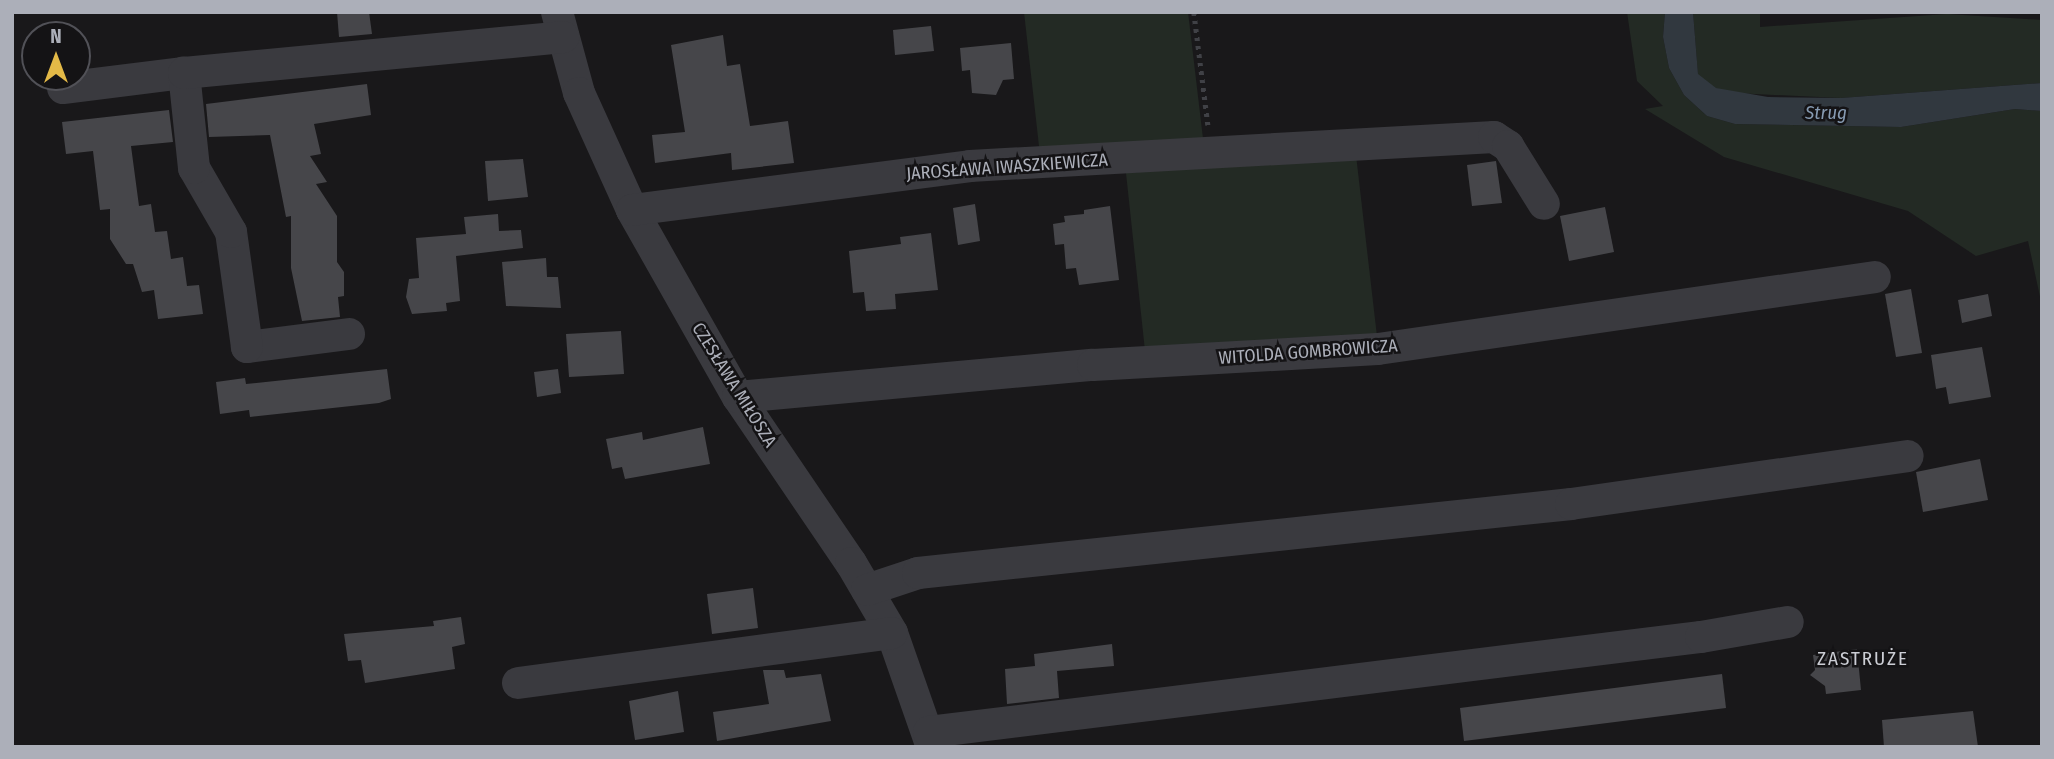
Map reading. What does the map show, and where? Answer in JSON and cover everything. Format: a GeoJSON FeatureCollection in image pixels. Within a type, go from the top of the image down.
{"type":"FeatureCollection","features":[{"type":"Feature","properties":{"kind":"street"},"geometry":{"type":"LineString","coordinates":[[91,85],[560,25]]}},
{"type":"Feature","properties":{"kind":"street","name":"CZESŁAWA MIŁOSZA"},"geometry":{"type":"LineString","coordinates":[[560,25],[579,93],[632,210],[738,397],[867,590],[892,633],[931,740]]}},
{"type":"Feature","properties":{"kind":"street"},"geometry":{"type":"LineString","coordinates":[[184,73],[194,168],[231,232],[247,346],[349,334]]}},
{"type":"Feature","properties":{"kind":"street","name":"JAROSŁAWA IWASZKIEWICZA"},"geometry":{"type":"LineString","coordinates":[[632,210],[970,166],[1212,154],[1383,141],[1494,137],[1508,146],[1544,204]]}},
{"type":"Feature","properties":{"kind":"street","name":"WITOLDA GOMBROWICZA"},"geometry":{"type":"LineString","coordinates":[[738,397],[1093,365],[1378,349],[1561,326],[1875,277]]}},
{"type":"Feature","properties":{"kind":"street"},"geometry":{"type":"LineString","coordinates":[[867,590],[918,573],[1571,504],[1908,456]]}},
{"type":"Feature","properties":{"kind":"street"},"geometry":{"type":"LineString","coordinates":[[931,740],[1701,637],[1788,622]]}},
{"type":"Feature","properties":{"kind":"street"},"geometry":{"type":"LineString","coordinates":[[518,683],[892,633]]}},
{"type":"Feature","properties":{"kind":"path"},"geometry":{"type":"LineString","coordinates":[[1194,12],[1212,154]]}},
{"type":"Feature","properties":{"kind":"shaded area"},"geometry":{"type":"Polygon","coordinates":[[[1024,12],[1188,12],[1204,147],[1040,155],[1024,12]]]}},
{"type":"Feature","properties":{"kind":"shaded area"},"geometry":{"type":"Polygon","coordinates":[[[1627,12],[1665,12],[1663,37],[1669,68],[1684,95],[1707,116],[1735,124],[1901,127],[2015,109],[2042,111],[2042,306],[2028,241],[1976,256],[1908,211],[1724,157],[1645,109],[1663,106],[1637,81],[1627,12]]]}},
{"type":"Feature","properties":{"kind":"shaded area"},"geometry":{"type":"Polygon","coordinates":[[[1693,12],[1760,12],[1760,27],[1947,14],[2042,20],[2042,83],[1841,98],[1734,93],[1715,88],[1698,75],[1693,12]]]}},
{"type":"Feature","properties":{"kind":"shaded area"},"geometry":{"type":"Polygon","coordinates":[[[1356,155],[1378,345],[1146,360],[1126,173],[1356,155]]]}},
{"type":"Feature","properties":{"kind":"water","name":"Strug"},"geometry":{"type":"Polygon","coordinates":[[[1665,12],[1693,12],[1698,74],[1716,88],[1768,97],[1841,98],[2042,83],[2042,111],[2015,109],[1901,127],[1735,124],[1707,116],[1684,95],[1669,68],[1663,37],[1665,12]]]}},
{"type":"Feature","properties":{"kind":"building"},"geometry":{"type":"Polygon","coordinates":[[[337,12],[369,12],[372,34],[339,37],[337,12]]]}},
{"type":"Feature","properties":{"kind":"building"},"geometry":{"type":"Polygon","coordinates":[[[931,26],[934,51],[895,55],[893,30],[931,26]]]}},
{"type":"Feature","properties":{"kind":"building"},"geometry":{"type":"Polygon","coordinates":[[[723,35],[727,66],[740,64],[750,126],[788,121],[794,163],[732,170],[731,153],[655,163],[652,135],[685,132],[671,45],[723,35]]]}},
{"type":"Feature","properties":{"kind":"building"},"geometry":{"type":"Polygon","coordinates":[[[1011,43],[1014,79],[1003,80],[996,95],[972,93],[970,70],[962,71],[960,48],[1011,43]]]}},
{"type":"Feature","properties":{"kind":"building"},"geometry":{"type":"Polygon","coordinates":[[[367,84],[371,115],[314,124],[321,154],[310,156],[327,182],[316,184],[337,216],[337,262],[344,272],[344,296],[338,297],[340,317],[302,321],[291,268],[291,216],[286,217],[270,135],[209,137],[206,104],[367,84]]]}},
{"type":"Feature","properties":{"kind":"building"},"geometry":{"type":"Polygon","coordinates":[[[169,110],[173,142],[131,146],[139,206],[151,204],[155,232],[167,231],[171,259],[183,257],[187,286],[199,285],[203,314],[158,319],[154,290],[142,292],[133,264],[126,264],[110,239],[110,209],[100,210],[93,151],[66,154],[62,122],[169,110]]]}},
{"type":"Feature","properties":{"kind":"building"},"geometry":{"type":"Polygon","coordinates":[[[523,159],[528,197],[488,201],[485,161],[523,159]]]}},
{"type":"Feature","properties":{"kind":"building"},"geometry":{"type":"Polygon","coordinates":[[[1496,161],[1502,203],[1472,206],[1467,165],[1496,161]]]}},
{"type":"Feature","properties":{"kind":"building"},"geometry":{"type":"Polygon","coordinates":[[[975,204],[980,241],[958,245],[953,208],[975,204]]]}},
{"type":"Feature","properties":{"kind":"building"},"geometry":{"type":"Polygon","coordinates":[[[1110,206],[1119,280],[1079,285],[1076,268],[1066,269],[1064,244],[1055,245],[1053,224],[1065,222],[1064,216],[1084,214],[1084,210],[1110,206]]]}},
{"type":"Feature","properties":{"kind":"building"},"geometry":{"type":"Polygon","coordinates":[[[1605,207],[1614,252],[1569,261],[1560,216],[1605,207]]]}},
{"type":"Feature","properties":{"kind":"building"},"geometry":{"type":"Polygon","coordinates":[[[498,214],[499,231],[521,230],[523,248],[456,256],[460,301],[446,303],[447,311],[412,314],[406,297],[409,279],[419,278],[416,238],[466,234],[464,217],[498,214]]]}},
{"type":"Feature","properties":{"kind":"building"},"geometry":{"type":"Polygon","coordinates":[[[931,233],[938,290],[895,294],[896,309],[866,311],[864,292],[853,293],[849,251],[901,244],[900,237],[931,233]]]}},
{"type":"Feature","properties":{"kind":"building"},"geometry":{"type":"Polygon","coordinates":[[[546,258],[547,277],[558,277],[561,308],[506,306],[502,262],[546,258]]]}},
{"type":"Feature","properties":{"kind":"building"},"geometry":{"type":"Polygon","coordinates":[[[1911,289],[1922,353],[1896,357],[1885,294],[1911,289]]]}},
{"type":"Feature","properties":{"kind":"building"},"geometry":{"type":"Polygon","coordinates":[[[1988,294],[1992,316],[1962,323],[1958,300],[1988,294]]]}},
{"type":"Feature","properties":{"kind":"building"},"geometry":{"type":"Polygon","coordinates":[[[621,331],[624,374],[569,377],[566,334],[621,331]]]}},
{"type":"Feature","properties":{"kind":"building"},"geometry":{"type":"Polygon","coordinates":[[[1982,347],[1991,397],[1949,404],[1946,387],[1936,389],[1931,355],[1982,347]]]}},
{"type":"Feature","properties":{"kind":"building"},"geometry":{"type":"Polygon","coordinates":[[[387,369],[391,399],[379,403],[250,417],[249,410],[220,414],[216,382],[245,378],[246,384],[387,369]]]}},
{"type":"Feature","properties":{"kind":"building"},"geometry":{"type":"Polygon","coordinates":[[[558,369],[561,393],[537,397],[534,372],[558,369]]]}},
{"type":"Feature","properties":{"kind":"building"},"geometry":{"type":"Polygon","coordinates":[[[703,427],[710,464],[625,479],[622,467],[612,469],[606,439],[642,432],[643,440],[703,427]]]}},
{"type":"Feature","properties":{"kind":"building"},"geometry":{"type":"Polygon","coordinates":[[[1980,459],[1988,500],[1923,512],[1916,472],[1980,459]]]}},
{"type":"Feature","properties":{"kind":"building"},"geometry":{"type":"Polygon","coordinates":[[[753,588],[758,628],[712,634],[707,594],[753,588]]]}},
{"type":"Feature","properties":{"kind":"building"},"geometry":{"type":"Polygon","coordinates":[[[461,617],[465,644],[452,647],[455,669],[365,683],[361,660],[348,661],[344,634],[434,626],[433,621],[461,617]]]}},
{"type":"Feature","properties":{"kind":"building"},"geometry":{"type":"Polygon","coordinates":[[[1112,644],[1114,666],[1057,671],[1059,698],[1007,704],[1005,669],[1035,666],[1034,654],[1112,644]]]}},
{"type":"Feature","properties":{"kind":"building"},"geometry":{"type":"Polygon","coordinates":[[[1857,649],[1861,690],[1826,694],[1825,686],[1810,675],[1815,670],[1813,655],[1857,649]]]}},
{"type":"Feature","properties":{"kind":"building"},"geometry":{"type":"Polygon","coordinates":[[[763,670],[784,670],[786,678],[821,674],[831,721],[717,741],[713,712],[769,704],[763,670]]]}},
{"type":"Feature","properties":{"kind":"building"},"geometry":{"type":"Polygon","coordinates":[[[1722,674],[1726,708],[1464,741],[1460,708],[1722,674]]]}},
{"type":"Feature","properties":{"kind":"building"},"geometry":{"type":"Polygon","coordinates":[[[678,691],[684,732],[635,740],[629,701],[678,691]]]}},
{"type":"Feature","properties":{"kind":"building"},"geometry":{"type":"Polygon","coordinates":[[[1973,711],[1978,747],[1884,747],[1882,720],[1973,711]]]}},
{"type":"Feature","properties":{"kind":"district","name":"ZASTRUŻE"},"geometry":{"type":"Point","coordinates":[1863,659]}}]}
